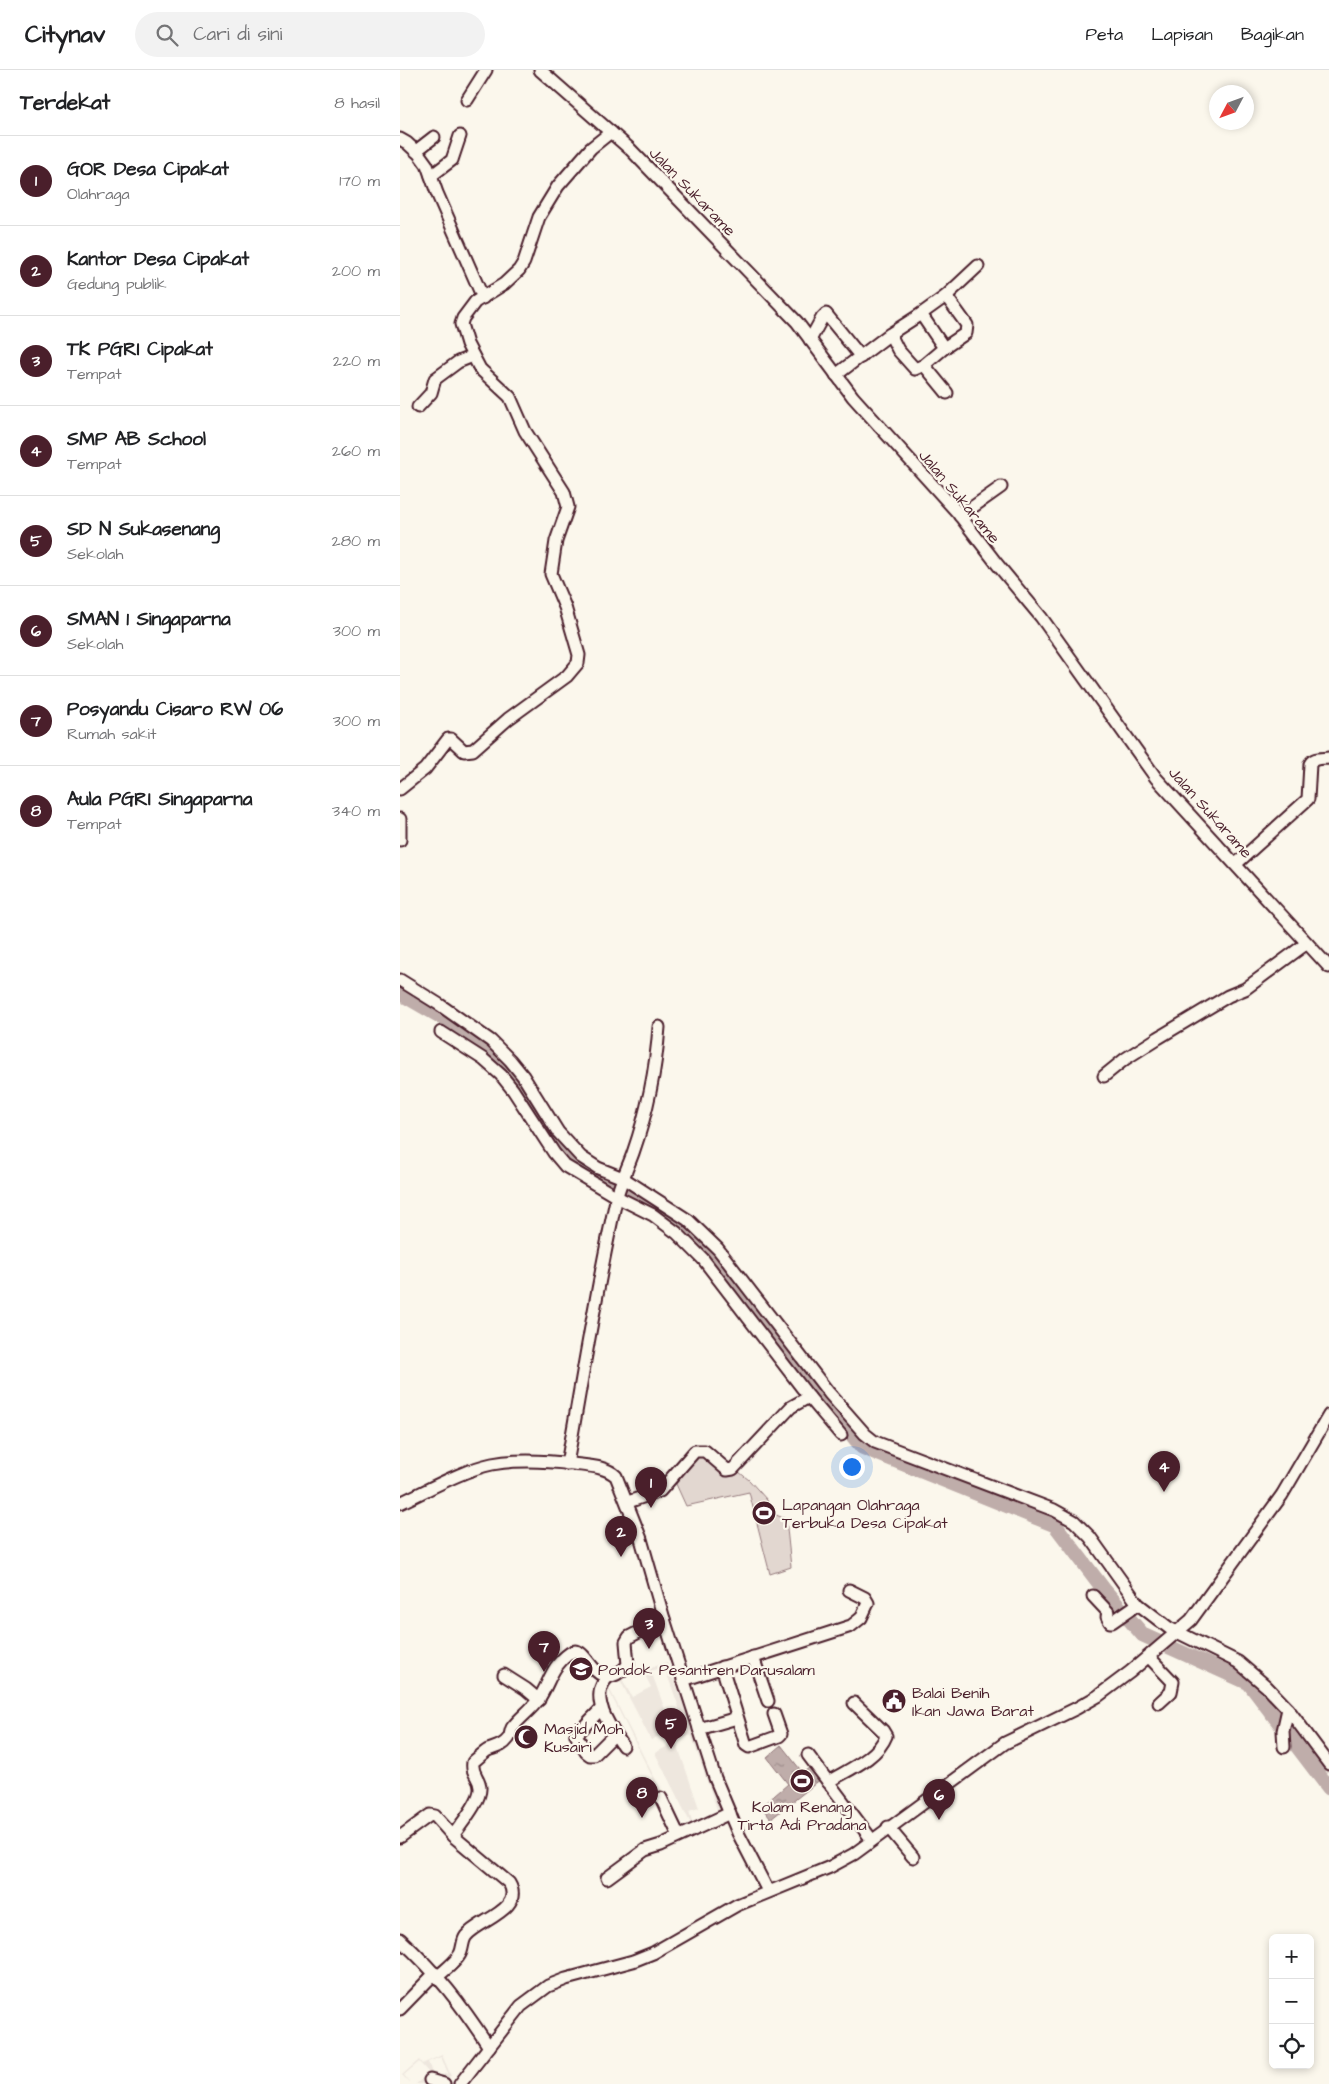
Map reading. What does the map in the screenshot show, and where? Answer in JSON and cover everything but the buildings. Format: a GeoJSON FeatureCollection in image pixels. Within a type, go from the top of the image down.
{"type":"FeatureCollection","features":[{"type":"Feature","properties":{"kind":"street"},"geometry":{"type":"LineString","coordinates":[[466,100],[486,70]]}},
{"type":"Feature","properties":{"kind":"street","name":"Jalan Sukarame"},"geometry":{"type":"LineString","coordinates":[[540,70],[630,149],[797,322],[853,397],[960,516],[996,564],[1041,617],[1156,778],[1329,967]]}},
{"type":"Feature","properties":{"kind":"street"},"geometry":{"type":"LineString","coordinates":[[400,789],[425,769],[448,739],[451,739],[464,751],[473,750],[508,719],[567,676],[578,663],[580,656],[565,607],[551,574],[556,541],[568,507],[564,492],[525,431],[510,397],[480,369],[462,331],[462,324],[463,318],[474,302],[483,298],[519,270],[524,262],[539,217],[558,186],[591,148],[611,132]]}},
{"type":"Feature","properties":{"kind":"street"},"geometry":{"type":"LineString","coordinates":[[431,176],[452,160],[460,136]]}},
{"type":"Feature","properties":{"kind":"street"},"geometry":{"type":"LineString","coordinates":[[416,151],[434,137]]}},
{"type":"Feature","properties":{"kind":"street"},"geometry":{"type":"LineString","coordinates":[[400,140],[416,151],[427,165],[483,298]]}},
{"type":"Feature","properties":{"kind":"street"},"geometry":{"type":"LineString","coordinates":[[836,375],[890,334],[946,296],[978,266]]}},
{"type":"Feature","properties":{"kind":"street"},"geometry":{"type":"LineString","coordinates":[[890,334],[898,350],[912,368],[915,369],[924,365],[968,330],[967,325],[946,296]]}},
{"type":"Feature","properties":{"kind":"street"},"geometry":{"type":"LineString","coordinates":[[810,340],[826,314],[861,357]]}},
{"type":"Feature","properties":{"kind":"street"},"geometry":{"type":"LineString","coordinates":[[920,314],[944,348]]}},
{"type":"Feature","properties":{"kind":"street"},"geometry":{"type":"LineString","coordinates":[[418,407],[431,393],[435,378],[458,362],[473,356]]}},
{"type":"Feature","properties":{"kind":"street"},"geometry":{"type":"LineString","coordinates":[[924,365],[947,393]]}},
{"type":"Feature","properties":{"kind":"street"},"geometry":{"type":"LineString","coordinates":[[960,516],[1001,487]]}},
{"type":"Feature","properties":{"kind":"street"},"geometry":{"type":"LineString","coordinates":[[1236,864],[1308,799],[1310,764],[1317,758],[1329,758]]}},
{"type":"Feature","properties":{"kind":"street"},"geometry":{"type":"LineString","coordinates":[[400,819],[400,840]]}},
{"type":"Feature","properties":{"kind":"street"},"geometry":{"type":"LineString","coordinates":[[1104,1076],[1125,1059],[1158,1038],[1228,996],[1245,989],[1307,943]]}},
{"type":"Feature","properties":{"kind":"street"},"geometry":{"type":"LineString","coordinates":[[400,980],[440,1005],[491,1041],[523,1076],[558,1132],[571,1147],[653,1215],[677,1232],[703,1260],[819,1398],[875,1442],[1054,1510],[1074,1521],[1090,1537],[1134,1607],[1169,1628],[1175,1634],[1238,1662],[1266,1686],[1329,1764]]}},
{"type":"Feature","properties":{"kind":"street"},"geometry":{"type":"LineString","coordinates":[[567,1464],[596,1294],[620,1188],[633,1153],[650,1091],[658,1050],[659,1027]]}},
{"type":"Feature","properties":{"kind":"street"},"geometry":{"type":"LineString","coordinates":[[440,1032],[494,1068],[513,1090],[565,1166],[620,1188],[688,1220],[718,1249],[819,1398],[841,1435]]}},
{"type":"Feature","properties":{"kind":"street"},"geometry":{"type":"LineString","coordinates":[[628,1502],[660,1491],[695,1451],[705,1451],[727,1470],[733,1469],[791,1407],[819,1398]]}},
{"type":"Feature","properties":{"kind":"street"},"geometry":{"type":"LineString","coordinates":[[460,2084],[522,2006],[548,1986],[566,1979],[633,1961],[653,1953],[737,1905],[830,1867],[872,1840],[1005,1743],[1098,1696],[1175,1634],[1203,1605],[1282,1495],[1328,1420]]}},
{"type":"Feature","properties":{"kind":"street"},"geometry":{"type":"LineString","coordinates":[[400,1502],[491,1464],[524,1461],[599,1467],[610,1471],[619,1480],[641,1539],[664,1619],[715,1778],[738,1833],[768,1891]]}},
{"type":"Feature","properties":{"kind":"street"},"geometry":{"type":"LineString","coordinates":[[683,1680],[851,1626],[861,1618],[868,1603],[864,1598],[849,1590]]}},
{"type":"Feature","properties":{"kind":"street"},"geometry":{"type":"LineString","coordinates":[[1093,1596],[1108,1612],[1107,1617],[1110,1622],[1134,1607]]}},
{"type":"Feature","properties":{"kind":"street"},"geometry":{"type":"LineString","coordinates":[[453,1836],[472,1809],[480,1793],[480,1786],[472,1770],[473,1762],[488,1750],[501,1746],[508,1740],[511,1730],[539,1700],[550,1674],[572,1652],[576,1651],[602,1675],[607,1678],[616,1676],[628,1665],[626,1642],[629,1637],[664,1619]]}},
{"type":"Feature","properties":{"kind":"street"},"geometry":{"type":"LineString","coordinates":[[1151,1654],[1173,1682],[1172,1692],[1159,1703]]}},
{"type":"Feature","properties":{"kind":"street"},"geometry":{"type":"LineString","coordinates":[[753,1657],[768,1701]]}},
{"type":"Feature","properties":{"kind":"street"},"geometry":{"type":"LineString","coordinates":[[722,1667],[746,1745],[749,1747],[781,1734],[774,1714]]}},
{"type":"Feature","properties":{"kind":"street"},"geometry":{"type":"LineString","coordinates":[[504,1675],[539,1700]]}},
{"type":"Feature","properties":{"kind":"street"},"geometry":{"type":"LineString","coordinates":[[607,1678],[599,1692],[602,1708],[623,1746]]}},
{"type":"Feature","properties":{"kind":"street"},"geometry":{"type":"LineString","coordinates":[[828,1782],[866,1760],[883,1744],[886,1736],[854,1703]]}},
{"type":"Feature","properties":{"kind":"street"},"geometry":{"type":"LineString","coordinates":[[602,1708],[576,1735],[586,1752],[594,1755],[615,1734]]}},
{"type":"Feature","properties":{"kind":"street"},"geometry":{"type":"LineString","coordinates":[[1284,1747],[1283,1731],[1287,1713]]}},
{"type":"Feature","properties":{"kind":"street"},"geometry":{"type":"LineString","coordinates":[[699,1729],[737,1718]]}},
{"type":"Feature","properties":{"kind":"street"},"geometry":{"type":"LineString","coordinates":[[808,1756],[872,1840]]}},
{"type":"Feature","properties":{"kind":"street"},"geometry":{"type":"LineString","coordinates":[[661,1798],[679,1836]]}},
{"type":"Feature","properties":{"kind":"street"},"geometry":{"type":"LineString","coordinates":[[607,1878],[645,1850],[730,1813]]}},
{"type":"Feature","properties":{"kind":"street"},"geometry":{"type":"LineString","coordinates":[[400,1837],[432,1814],[453,1836],[509,1883],[514,1890],[513,1898],[502,1911],[466,1936],[461,1952],[455,1961],[437,1974],[400,2009]]}},
{"type":"Feature","properties":{"kind":"street"},"geometry":{"type":"LineString","coordinates":[[888,1827],[913,1858]]}},
{"type":"Feature","properties":{"kind":"street"},"geometry":{"type":"LineString","coordinates":[[400,1939],[437,1974],[466,2011],[489,2047]]}},
{"type":"Feature","properties":{"kind":"street"},"geometry":{"type":"LineString","coordinates":[[430,2080],[444,2084]]}},
{"type":"Feature","properties":{"kind":"shaded area","name":"Lapangan Olahraga Terbuka Desa Cipakat"},"geometry":{"type":"Polygon","coordinates":[[[701,1450],[728,1469],[739,1472],[749,1480],[767,1500],[770,1510],[786,1519],[791,1567],[770,1574],[749,1492],[686,1506],[676,1484],[701,1450]]]}},
{"type":"Feature","properties":{"kind":"shaded area"},"geometry":{"type":"Polygon","coordinates":[[[667,1662],[694,1729],[723,1817],[680,1832],[605,1683],[638,1667],[641,1672],[667,1662]],[[664,1666],[651,1671],[675,1737],[688,1732],[664,1666]],[[632,1672],[621,1677],[632,1697],[651,1687],[644,1673],[635,1677],[632,1672]],[[619,1678],[607,1684],[681,1830],[691,1824],[655,1753],[670,1745],[664,1734],[651,1740],[619,1678]],[[691,1735],[676,1741],[699,1808],[689,1811],[693,1824],[719,1815],[691,1735]]]}},
{"type":"Feature","properties":{"kind":"shaded area"},"geometry":{"type":"Polygon","coordinates":[[[442,2055],[451,2076],[434,2083],[416,2084],[429,2073],[419,2062],[404,2075],[411,2084],[402,2075],[419,2060],[422,2064],[442,2055]],[[441,2057],[428,2062],[434,2078],[448,2073],[441,2057]]]}},
{"type":"Feature","properties":{"kind":"water","name":"Kolam Renang Tirta Adi Pradana"},"geometry":{"type":"Polygon","coordinates":[[[781,1745],[803,1773],[811,1766],[821,1779],[771,1819],[761,1807],[788,1784],[767,1757],[781,1745]]]}},
{"type":"Feature","properties":{"kind":"waterway"},"geometry":{"type":"LineString","coordinates":[[400,993],[445,1019],[496,1055],[507,1067],[556,1145],[568,1159],[680,1223],[862,1447],[1055,1525],[1105,1591],[1143,1635],[1249,1683],[1329,1788]]}},
{"type":"Feature","properties":{"kind":"place","name":"SMP AB School"},"geometry":{"type":"Point","coordinates":[1164,1492]}},
{"type":"Feature","properties":{"kind":"place","name":"GOR Desa Cipakat"},"geometry":{"type":"Point","coordinates":[651,1508]}},
{"type":"Feature","properties":{"kind":"place","name":"Lapangan Olahraga Terbuka Desa Cipakat"},"geometry":{"type":"Point","coordinates":[764,1513]}},
{"type":"Feature","properties":{"kind":"place","name":"Kantor Desa Cipakat"},"geometry":{"type":"Point","coordinates":[621,1557]}},
{"type":"Feature","properties":{"kind":"place","name":"TK PGRI Cipakat"},"geometry":{"type":"Point","coordinates":[649,1649]}},
{"type":"Feature","properties":{"kind":"place","name":"Pondok Pesantren Darusalam"},"geometry":{"type":"Point","coordinates":[581,1669]}},
{"type":"Feature","properties":{"kind":"place","name":"Posyandu Cisaro RW 06"},"geometry":{"type":"Point","coordinates":[544,1672]}},
{"type":"Feature","properties":{"kind":"place","name":"Balai Benih Ikan Jawa Barat"},"geometry":{"type":"Point","coordinates":[894,1701]}},
{"type":"Feature","properties":{"kind":"place","name":"Masjid Moh Kusairi"},"geometry":{"type":"Point","coordinates":[526,1737]}},
{"type":"Feature","properties":{"kind":"place","name":"SD N Sukasenang"},"geometry":{"type":"Point","coordinates":[671,1749]}},
{"type":"Feature","properties":{"kind":"place","name":"Kolam Renang Tirta Adi Pradana"},"geometry":{"type":"Point","coordinates":[802,1781]}},
{"type":"Feature","properties":{"kind":"place","name":"Aula PGRI Singaparna"},"geometry":{"type":"Point","coordinates":[642,1818]}},
{"type":"Feature","properties":{"kind":"place","name":"SMAN 1 Singaparna"},"geometry":{"type":"Point","coordinates":[939,1820]}}]}
